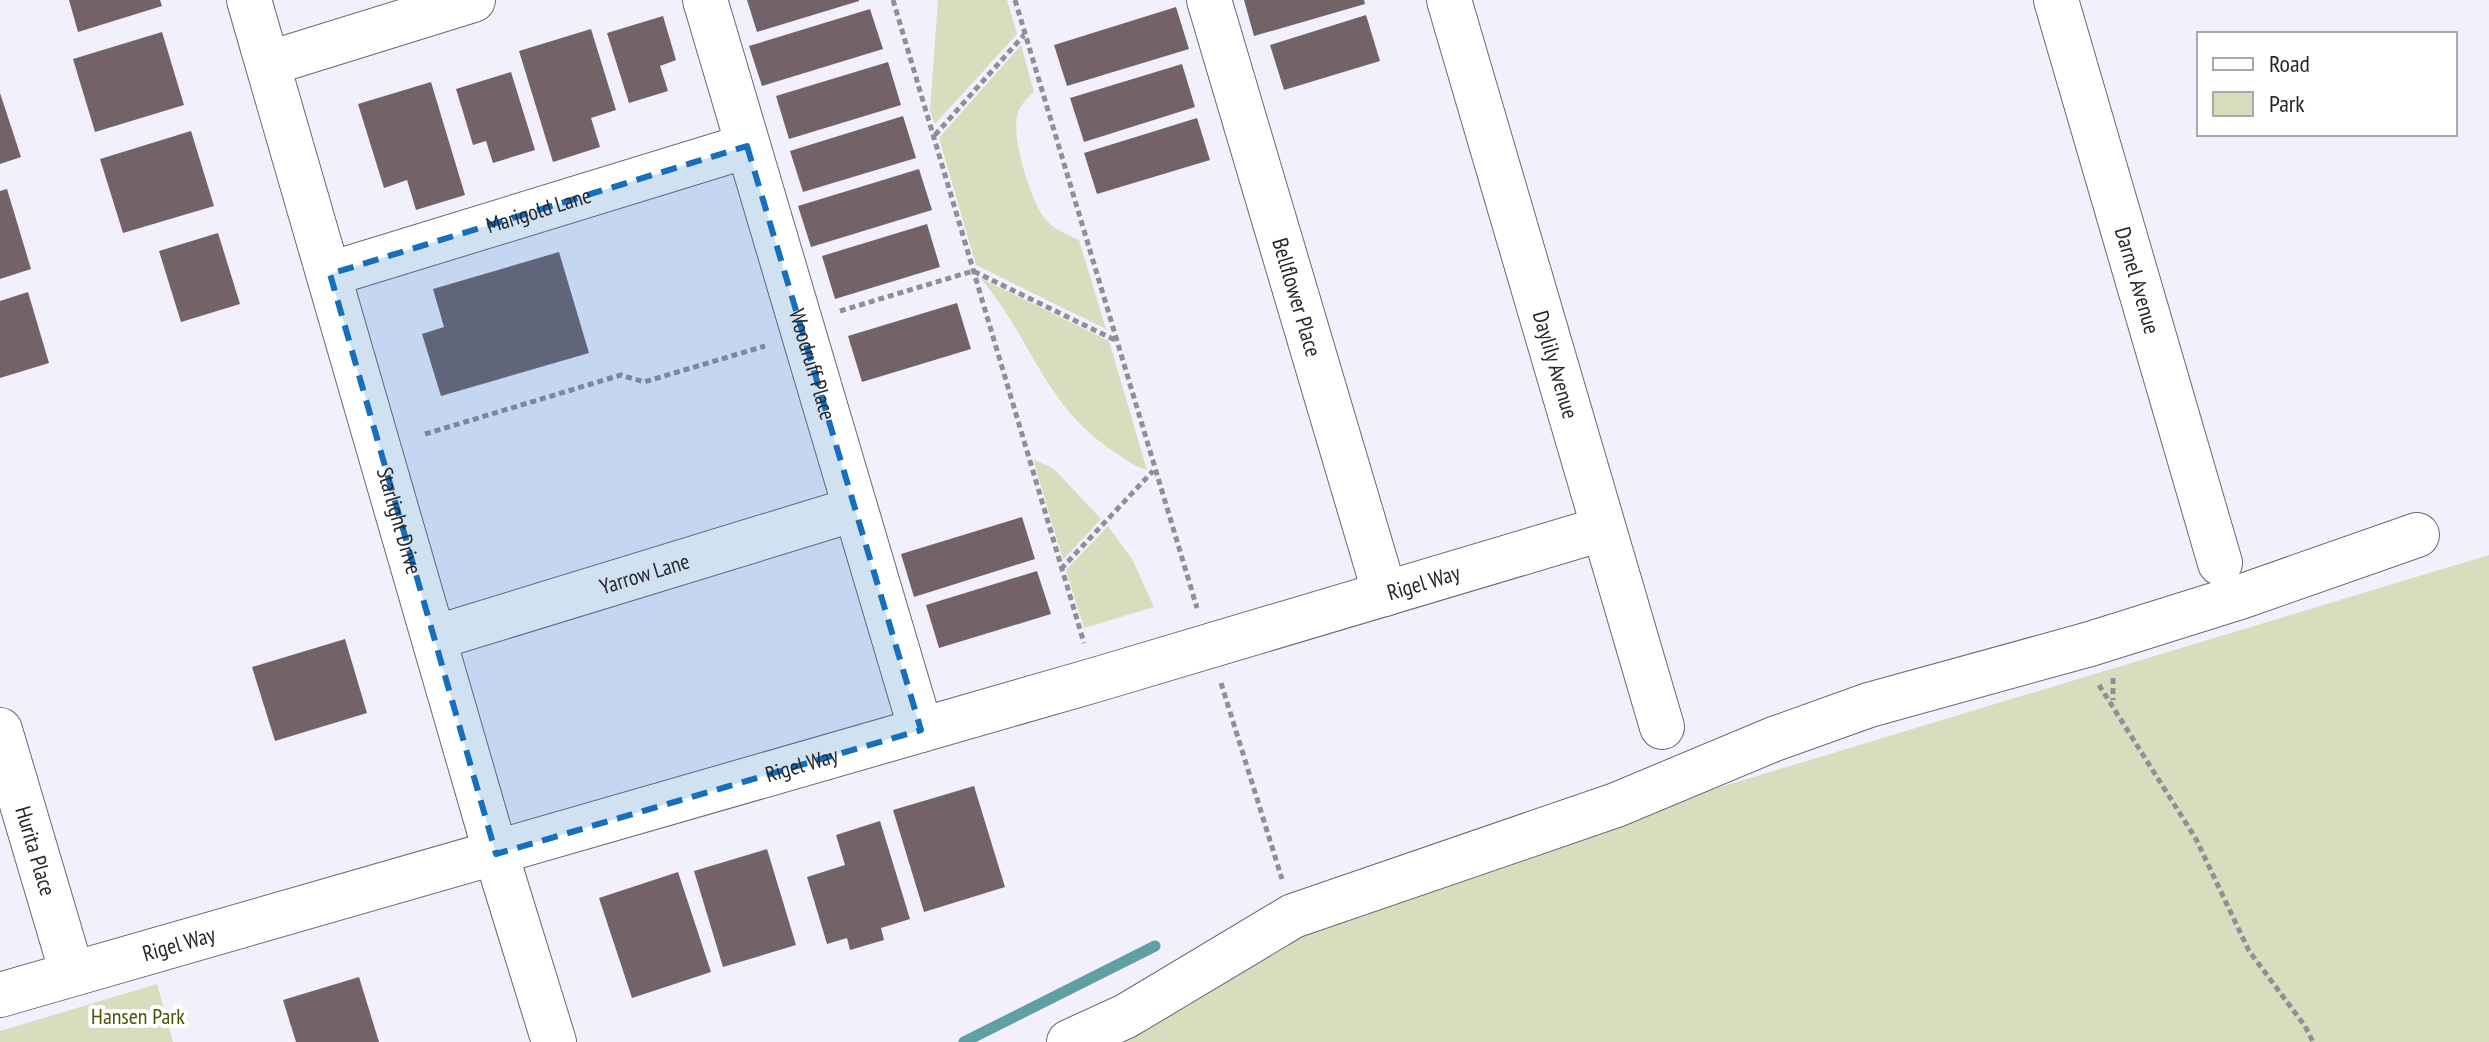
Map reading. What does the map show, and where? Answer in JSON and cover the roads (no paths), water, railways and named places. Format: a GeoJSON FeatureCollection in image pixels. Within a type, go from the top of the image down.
{"type":"FeatureCollection","features":[{"type":"Feature","properties":{"kind":"street","name":"Starlight Drive"},"geometry":{"type":"LineString","coordinates":[[249,0],[270,63],[496,854],[554,1042]]}},
{"type":"Feature","properties":{"kind":"street"},"geometry":{"type":"LineString","coordinates":[[270,63],[473,0]]}},
{"type":"Feature","properties":{"kind":"street","name":"Woodruff Place"},"geometry":{"type":"LineString","coordinates":[[705,0],[921,730]]}},
{"type":"Feature","properties":{"kind":"street","name":"Bellflower Place"},"geometry":{"type":"LineString","coordinates":[[1209,0],[1385,594]]}},
{"type":"Feature","properties":{"kind":"street","name":"Daylily Avenue"},"geometry":{"type":"LineString","coordinates":[[1449,0],[1662,727]]}},
{"type":"Feature","properties":{"kind":"street","name":"Darnel Avenue"},"geometry":{"type":"LineString","coordinates":[[2056,0],[2220,563]]}},
{"type":"Feature","properties":{"kind":"street","name":"Marigold Lane"},"geometry":{"type":"LineString","coordinates":[[330,274],[747,146]]}},
{"type":"Feature","properties":{"kind":"street","name":"Yarrow Lane"},"geometry":{"type":"LineString","coordinates":[[434,638],[855,509]]}},
{"type":"Feature","properties":{"kind":"street","name":"Rigel Way"},"geometry":{"type":"LineString","coordinates":[[0,995],[1095,680],[1602,529]]}},
{"type":"Feature","properties":{"kind":"street"},"geometry":{"type":"LineString","coordinates":[[1069,1042],[1126,1016],[1293,916],[1616,805],[1774,739],[1869,705],[2243,596],[2417,535]]}},
{"type":"Feature","properties":{"kind":"street","name":"Hurita Place"},"geometry":{"type":"LineString","coordinates":[[0,730],[72,973]]}},
{"type":"Feature","properties":{"kind":"waterway"},"geometry":{"type":"LineString","coordinates":[[964,1042],[1155,946]]}},
{"type":"Feature","properties":{"kind":"park label","name":"Hansen Park"},"geometry":{"type":"Point","coordinates":[138,1016]}}]}
